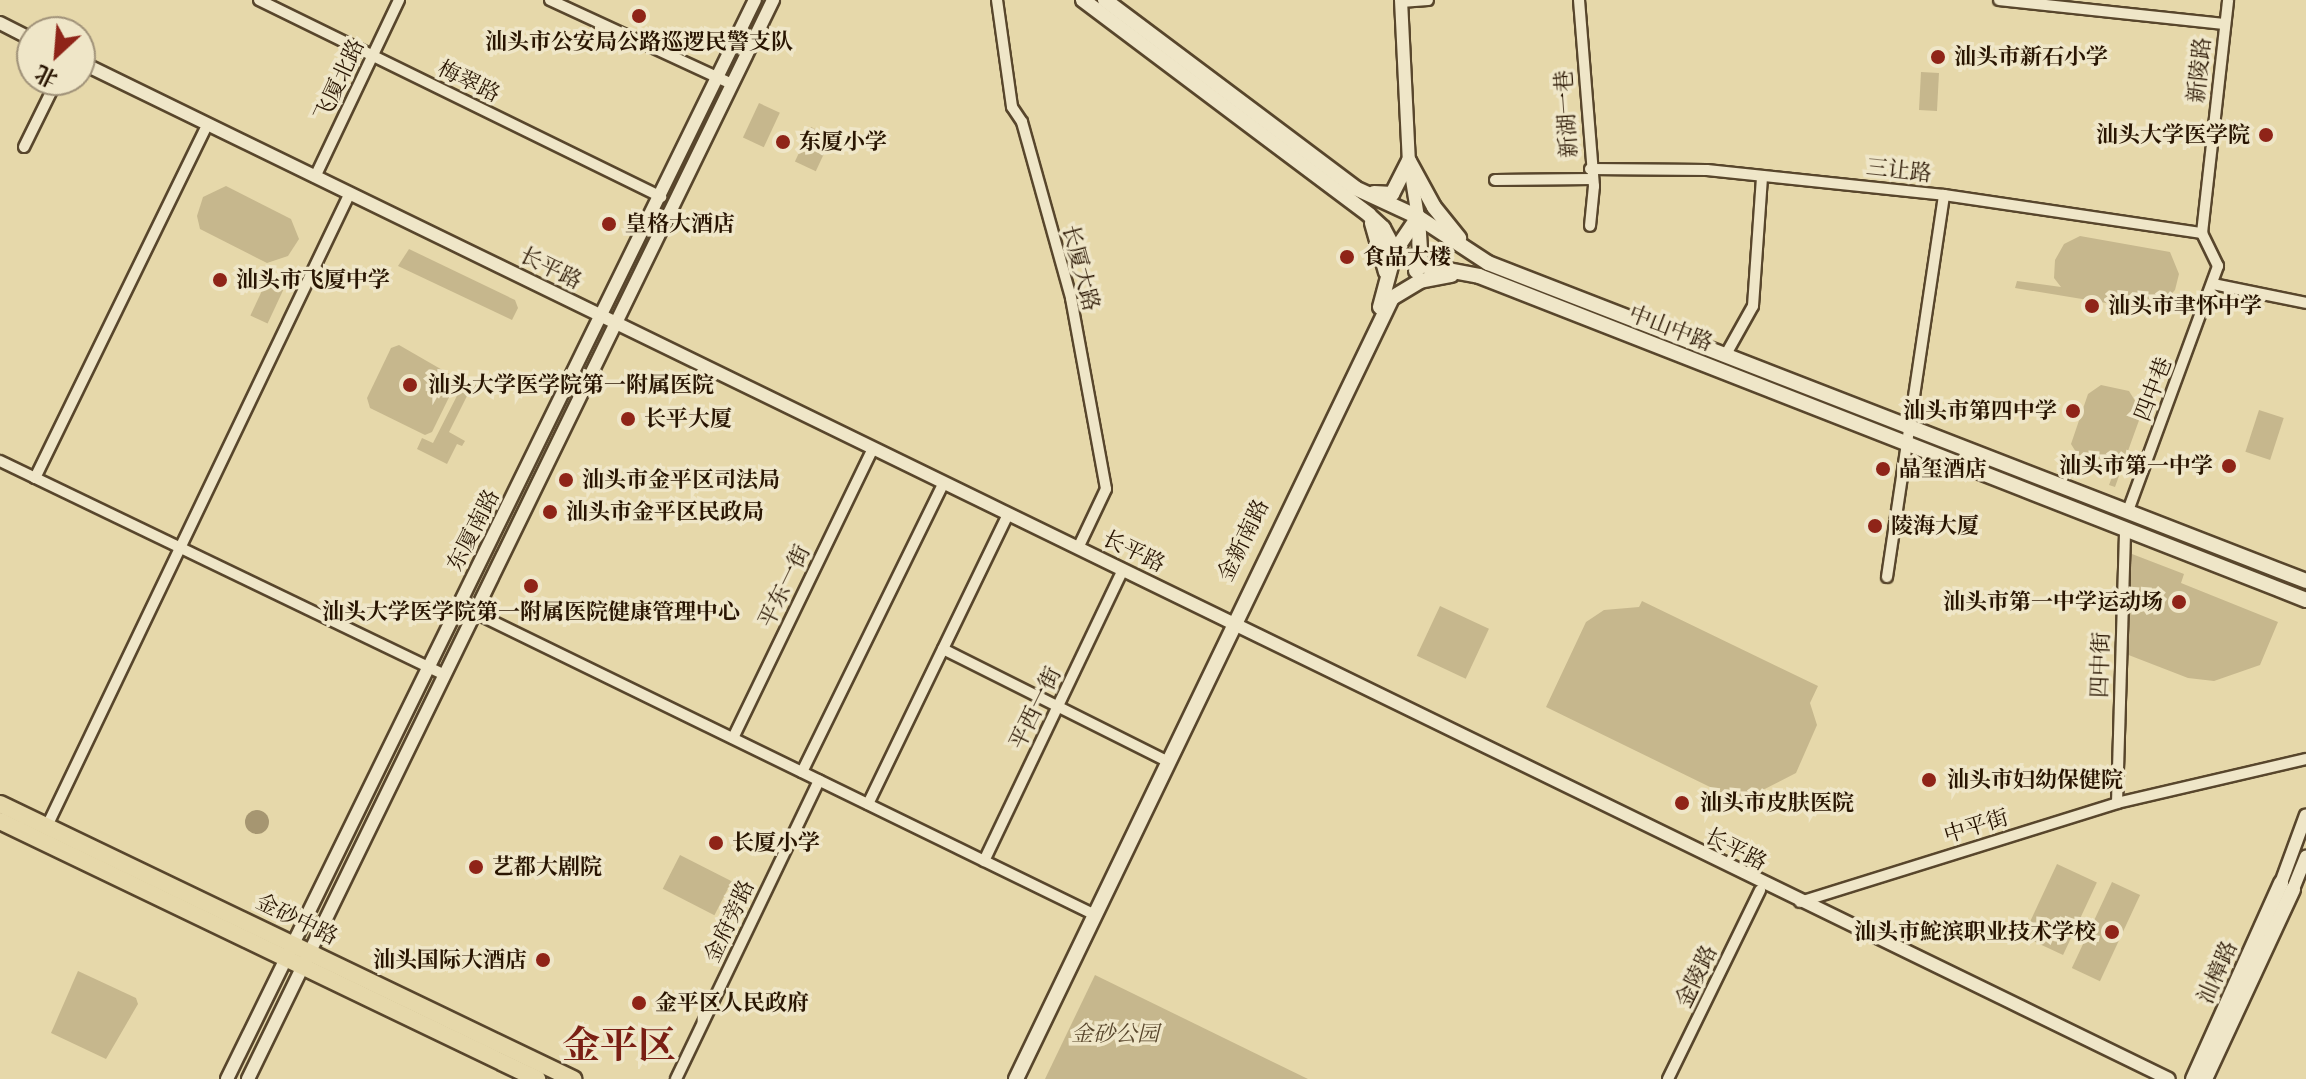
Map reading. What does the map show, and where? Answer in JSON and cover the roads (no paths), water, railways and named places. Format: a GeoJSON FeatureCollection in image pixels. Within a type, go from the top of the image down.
{"type":"FeatureCollection","features":[{"type":"Feature","properties":{"kind":"main road","name":"中山中路"},"geometry":{"type":"LineString","coordinates":[[1083,0],[1369,215],[1383,228],[1395,251],[1421,265],[1479,276],[2306,600]]}},
{"type":"Feature","properties":{"kind":"main road","name":"中山中路"},"geometry":{"type":"LineString","coordinates":[[1105,0],[1355,188],[1418,217],[1488,263],[1907,430],[2129,508],[2306,581]]}},
{"type":"Feature","properties":{"kind":"main road"},"geometry":{"type":"LineString","coordinates":[[1355,188],[1392,194],[1409,161]]}},
{"type":"Feature","properties":{"kind":"main road"},"geometry":{"type":"LineString","coordinates":[[1409,161],[1446,223],[1488,263]]}},
{"type":"Feature","properties":{"kind":"main road"},"geometry":{"type":"LineString","coordinates":[[1369,215],[1386,265],[1389,296]]}},
{"type":"Feature","properties":{"kind":"main road"},"geometry":{"type":"LineString","coordinates":[[1389,296],[1421,265],[1418,217]]}},
{"type":"Feature","properties":{"kind":"main road","name":"金新南路"},"geometry":{"type":"LineString","coordinates":[[1016,1079],[1389,296],[1395,251],[1418,217]]}},
{"type":"Feature","properties":{"kind":"main road"},"geometry":{"type":"LineString","coordinates":[[1389,296],[1441,275],[1479,276]]}},
{"type":"Feature","properties":{"kind":"main road","name":"金新南路"},"geometry":{"type":"LineString","coordinates":[[1009,1079],[1231,624]]}},
{"type":"Feature","properties":{"kind":"main road","name":"金砂中路"},"geometry":{"type":"LineString","coordinates":[[0,804],[48,824],[290,949]]}},
{"type":"Feature","properties":{"kind":"main road","name":"金砂中路"},"geometry":{"type":"LineString","coordinates":[[0,821],[573,1079]]}},
{"type":"Feature","properties":{"kind":"main road","name":"汕樟路"},"geometry":{"type":"LineString","coordinates":[[2193,1079],[2287,886]]}},
{"type":"Feature","properties":{"kind":"main road","name":"汕樟路"},"geometry":{"type":"LineString","coordinates":[[2205,1079],[2287,886]]}},
{"type":"Feature","properties":{"kind":"main road","name":"金砂中路"},"geometry":{"type":"LineString","coordinates":[[307,957],[537,1079]]}},
{"type":"Feature","properties":{"kind":"street","name":"梅翠路"},"geometry":{"type":"LineString","coordinates":[[259,0],[661,197]]}},
{"type":"Feature","properties":{"kind":"street","name":"飞厦北路"},"geometry":{"type":"LineString","coordinates":[[315,177],[399,0]]}},
{"type":"Feature","properties":{"kind":"street"},"geometry":{"type":"LineString","coordinates":[[550,0],[732,84]]}},
{"type":"Feature","properties":{"kind":"street","name":"东厦南路"},"geometry":{"type":"LineString","coordinates":[[227,1079],[457,604],[603,319],[755,0]]}},
{"type":"Feature","properties":{"kind":"street","name":"东厦南路"},"geometry":{"type":"LineString","coordinates":[[248,1079],[442,674],[773,0]]}},
{"type":"Feature","properties":{"kind":"street","name":"长厦大路"},"geometry":{"type":"LineString","coordinates":[[997,0],[1012,107],[1022,122],[1071,298],[1106,489],[1079,546]]}},
{"type":"Feature","properties":{"kind":"street"},"geometry":{"type":"LineString","coordinates":[[1418,217],[1409,161],[1401,1],[1428,0]]}},
{"type":"Feature","properties":{"kind":"street","name":"新湖一巷"},"geometry":{"type":"LineString","coordinates":[[1579,0],[1591,174],[1590,226]]}},
{"type":"Feature","properties":{"kind":"street"},"geometry":{"type":"LineString","coordinates":[[1999,0],[2224,24]]}},
{"type":"Feature","properties":{"kind":"street","name":"新陵路"},"geometry":{"type":"LineString","coordinates":[[2213,284],[2218,266],[2202,233],[2228,0]]}},
{"type":"Feature","properties":{"kind":"street","name":"长平路"},"geometry":{"type":"LineString","coordinates":[[96,70],[603,319]]}},
{"type":"Feature","properties":{"kind":"street","name":"长平路"},"geometry":{"type":"LineString","coordinates":[[96,78],[1079,546],[1760,890],[2160,1079]]}},
{"type":"Feature","properties":{"kind":"street"},"geometry":{"type":"LineString","coordinates":[[24,147],[49,96]]}},
{"type":"Feature","properties":{"kind":"street"},"geometry":{"type":"LineString","coordinates":[[35,478],[205,130]]}},
{"type":"Feature","properties":{"kind":"street","name":"三让路"},"geometry":{"type":"LineString","coordinates":[[1495,180],[1591,174],[1762,176],[1944,195],[2202,233]]}},
{"type":"Feature","properties":{"kind":"street"},"geometry":{"type":"LineString","coordinates":[[1725,356],[1753,306],[1762,176]]}},
{"type":"Feature","properties":{"kind":"street"},"geometry":{"type":"LineString","coordinates":[[1887,577],[1904,445],[1944,195]]}},
{"type":"Feature","properties":{"kind":"street"},"geometry":{"type":"LineString","coordinates":[[48,824],[347,199]]}},
{"type":"Feature","properties":{"kind":"street"},"geometry":{"type":"LineString","coordinates":[[2213,284],[2306,303]]}},
{"type":"Feature","properties":{"kind":"street","name":"四中巷"},"geometry":{"type":"LineString","coordinates":[[2129,508],[2213,284]]}},
{"type":"Feature","properties":{"kind":"street","name":"长平路"},"geometry":{"type":"LineString","coordinates":[[616,325],[871,452],[2169,1079]]}},
{"type":"Feature","properties":{"kind":"street","name":"平东一街"},"geometry":{"type":"LineString","coordinates":[[733,738],[871,452]]}},
{"type":"Feature","properties":{"kind":"street"},"geometry":{"type":"LineString","coordinates":[[0,461],[442,674]]}},
{"type":"Feature","properties":{"kind":"street"},"geometry":{"type":"LineString","coordinates":[[802,772],[942,486]]}},
{"type":"Feature","properties":{"kind":"street"},"geometry":{"type":"LineString","coordinates":[[868,804],[1007,517]]}},
{"type":"Feature","properties":{"kind":"street","name":"四中街"},"geometry":{"type":"LineString","coordinates":[[2117,803],[2125,528]]}},
{"type":"Feature","properties":{"kind":"street","name":"平西一街"},"geometry":{"type":"LineString","coordinates":[[984,861],[1122,572]]}},
{"type":"Feature","properties":{"kind":"street"},"geometry":{"type":"LineString","coordinates":[[457,604],[1089,912]]}},
{"type":"Feature","properties":{"kind":"street"},"geometry":{"type":"LineString","coordinates":[[943,649],[1163,759]]}},
{"type":"Feature","properties":{"kind":"street","name":"中平街"},"geometry":{"type":"LineString","coordinates":[[1798,902],[2117,803],[2306,759]]}},
{"type":"Feature","properties":{"kind":"street","name":"金府旁路"},"geometry":{"type":"LineString","coordinates":[[676,1079],[819,780]]}},
{"type":"Feature","properties":{"kind":"street","name":"汕樟路"},"geometry":{"type":"LineString","coordinates":[[2287,886],[2306,815]]}},
{"type":"Feature","properties":{"kind":"street","name":"汕樟路"},"geometry":{"type":"LineString","coordinates":[[2287,886],[2306,835]]}},
{"type":"Feature","properties":{"kind":"street","name":"汕樟路"},"geometry":{"type":"LineString","coordinates":[[2287,886],[2306,856]]}},
{"type":"Feature","properties":{"kind":"street","name":"汕樟路"},"geometry":{"type":"LineString","coordinates":[[2287,886],[2306,867]]}},
{"type":"Feature","properties":{"kind":"street","name":"金陵路"},"geometry":{"type":"LineString","coordinates":[[1668,1079],[1760,890]]}},
{"type":"Feature","properties":{"kind":"place","name":"汕头市公安局公路巡逻民警支队"},"geometry":{"type":"Point","coordinates":[639,16]}},
{"type":"Feature","properties":{"kind":"place","name":"汕头市新石小学"},"geometry":{"type":"Point","coordinates":[1938,57]}},
{"type":"Feature","properties":{"kind":"place","name":"汕头大学医学院"},"geometry":{"type":"Point","coordinates":[2266,135]}},
{"type":"Feature","properties":{"kind":"place","name":"东厦小学"},"geometry":{"type":"Point","coordinates":[783,142]}},
{"type":"Feature","properties":{"kind":"place","name":"皇格大酒店"},"geometry":{"type":"Point","coordinates":[609,224]}},
{"type":"Feature","properties":{"kind":"place","name":"食品大楼"},"geometry":{"type":"Point","coordinates":[1347,257]}},
{"type":"Feature","properties":{"kind":"place","name":"汕头市飞厦中学"},"geometry":{"type":"Point","coordinates":[220,280]}},
{"type":"Feature","properties":{"kind":"place","name":"汕头市聿怀中学"},"geometry":{"type":"Point","coordinates":[2092,306]}},
{"type":"Feature","properties":{"kind":"place","name":"汕头大学医学院第一附属医院"},"geometry":{"type":"Point","coordinates":[410,385]}},
{"type":"Feature","properties":{"kind":"place","name":"汕头市第四中学"},"geometry":{"type":"Point","coordinates":[2073,411]}},
{"type":"Feature","properties":{"kind":"place","name":"长平大厦"},"geometry":{"type":"Point","coordinates":[628,419]}},
{"type":"Feature","properties":{"kind":"place","name":"汕头市第一中学"},"geometry":{"type":"Point","coordinates":[2229,466]}},
{"type":"Feature","properties":{"kind":"place","name":"晶玺酒店"},"geometry":{"type":"Point","coordinates":[1883,469]}},
{"type":"Feature","properties":{"kind":"place","name":"汕头市金平区司法局"},"geometry":{"type":"Point","coordinates":[566,480]}},
{"type":"Feature","properties":{"kind":"place","name":"汕头市金平区民政局"},"geometry":{"type":"Point","coordinates":[550,512]}},
{"type":"Feature","properties":{"kind":"place","name":"陵海大厦"},"geometry":{"type":"Point","coordinates":[1875,526]}},
{"type":"Feature","properties":{"kind":"place","name":"汕头大学医学院第一附属医院健康管理中心"},"geometry":{"type":"Point","coordinates":[531,586]}},
{"type":"Feature","properties":{"kind":"place","name":"汕头市第一中学运动场"},"geometry":{"type":"Point","coordinates":[2179,602]}},
{"type":"Feature","properties":{"kind":"place","name":"汕头市妇幼保健院"},"geometry":{"type":"Point","coordinates":[1929,780]}},
{"type":"Feature","properties":{"kind":"place","name":"汕头市皮肤医院"},"geometry":{"type":"Point","coordinates":[1682,803]}},
{"type":"Feature","properties":{"kind":"place","name":"长厦小学"},"geometry":{"type":"Point","coordinates":[716,843]}},
{"type":"Feature","properties":{"kind":"place","name":"艺都大剧院"},"geometry":{"type":"Point","coordinates":[476,867]}},
{"type":"Feature","properties":{"kind":"place","name":"汕头市鮀滨职业技术学校"},"geometry":{"type":"Point","coordinates":[2112,932]}},
{"type":"Feature","properties":{"kind":"place","name":"汕头国际大酒店"},"geometry":{"type":"Point","coordinates":[543,960]}},
{"type":"Feature","properties":{"kind":"place","name":"金平区人民政府"},"geometry":{"type":"Point","coordinates":[639,1003]}},
{"type":"Feature","properties":{"kind":"district","name":"金平区"},"geometry":{"type":"Point","coordinates":[619,1045]}},
{"type":"Feature","properties":{"kind":"park label","name":"金砂公园"},"geometry":{"type":"Point","coordinates":[1115,1034]}}]}
